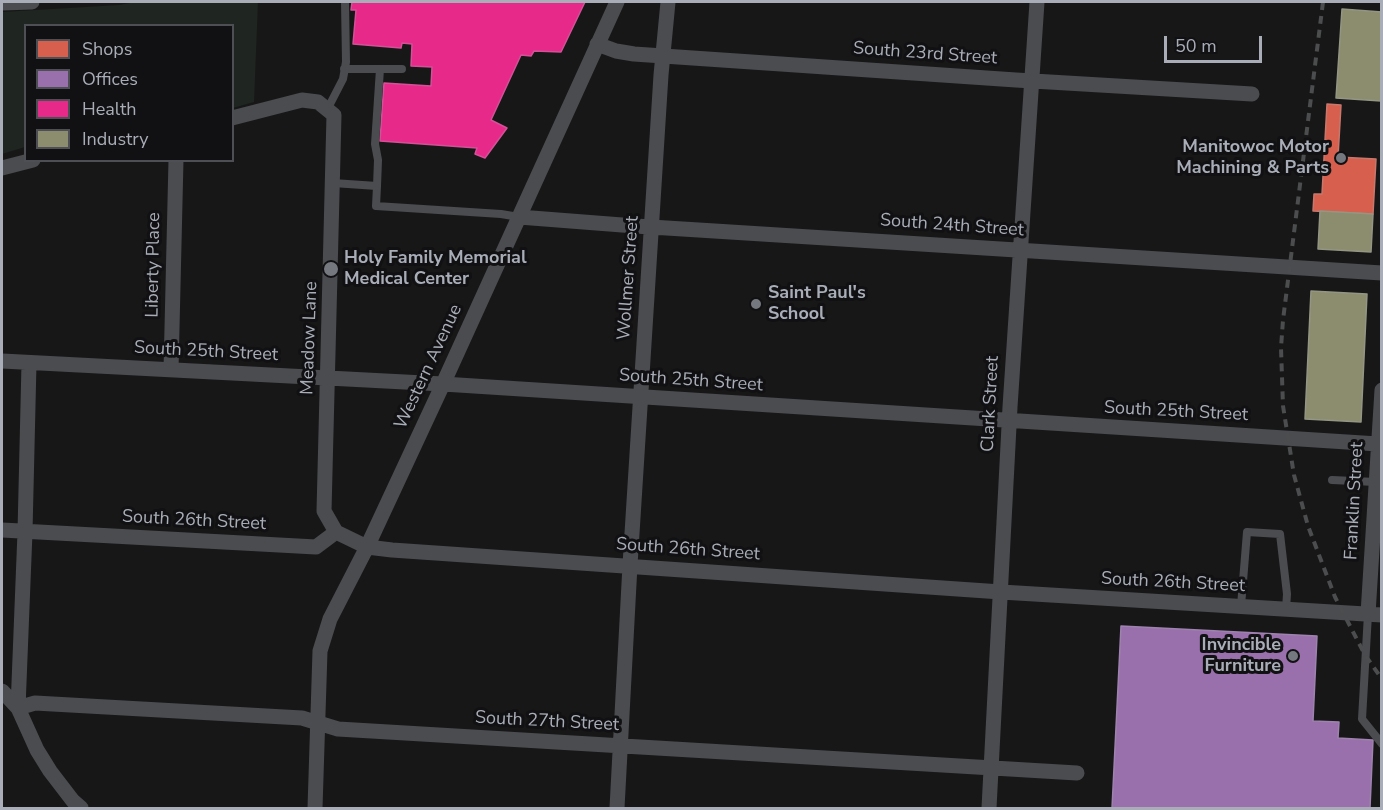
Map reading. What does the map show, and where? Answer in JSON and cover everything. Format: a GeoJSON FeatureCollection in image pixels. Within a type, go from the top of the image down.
{"type":"FeatureCollection","features":[{"type":"Feature","properties":{"kind":"street"},"geometry":{"type":"LineString","coordinates":[[2,3],[32,2]]}},
{"type":"Feature","properties":{"kind":"street","name":"Western Avenue"},"geometry":{"type":"LineString","coordinates":[[318,722],[320,651],[330,619],[367,547],[443,384],[617,2]]}},
{"type":"Feature","properties":{"kind":"street","name":"Wollmer Street"},"geometry":{"type":"LineString","coordinates":[[617,808],[651,227],[668,2]]}},
{"type":"Feature","properties":{"kind":"street","name":"Clark Street"},"geometry":{"type":"LineString","coordinates":[[989,808],[1020,250],[1037,2]]}},
{"type":"Feature","properties":{"kind":"street","name":"South 23rd Street"},"geometry":{"type":"LineString","coordinates":[[597,44],[619,52],[1252,94]]}},
{"type":"Feature","properties":{"kind":"street"},"geometry":{"type":"LineString","coordinates":[[234,117],[297,101],[318,102],[328,108]]}},
{"type":"Feature","properties":{"kind":"street","name":"Meadow Lane"},"geometry":{"type":"LineString","coordinates":[[328,108],[335,118],[324,511],[336,532]]}},
{"type":"Feature","properties":{"kind":"street"},"geometry":{"type":"LineString","coordinates":[[2,168],[25,162]]}},
{"type":"Feature","properties":{"kind":"street","name":"Liberty Place"},"geometry":{"type":"LineString","coordinates":[[171,370],[176,162]]}},
{"type":"Feature","properties":{"kind":"street","name":"South 24th Street"},"geometry":{"type":"LineString","coordinates":[[519,217],[1382,273]]}},
{"type":"Feature","properties":{"kind":"street","name":"South 25th Street"},"geometry":{"type":"LineString","coordinates":[[2,361],[443,384],[1378,444]]}},
{"type":"Feature","properties":{"kind":"street"},"geometry":{"type":"LineString","coordinates":[[18,708],[26,532],[29,363]]}},
{"type":"Feature","properties":{"kind":"street","name":"Franklin Street"},"geometry":{"type":"LineString","coordinates":[[1375,615],[1373,531],[1382,390]]}},
{"type":"Feature","properties":{"kind":"street","name":"South 26th Street"},"geometry":{"type":"LineString","coordinates":[[2,530],[316,547],[336,532],[367,547],[1000,592],[1375,615]]}},
{"type":"Feature","properties":{"kind":"street"},"geometry":{"type":"LineString","coordinates":[[1373,531],[1377,566],[1382,579]]}},
{"type":"Feature","properties":{"kind":"street"},"geometry":{"type":"LineString","coordinates":[[2,691],[18,708],[37,750],[50,771],[81,808]]}},
{"type":"Feature","properties":{"kind":"street","name":"South 27th Street"},"geometry":{"type":"LineString","coordinates":[[18,708],[35,703],[302,718],[338,729],[1077,772]]}},
{"type":"Feature","properties":{"kind":"street"},"geometry":{"type":"LineString","coordinates":[[315,808],[318,722]]}},
{"type":"Feature","properties":{"kind":"lane"},"geometry":{"type":"LineString","coordinates":[[328,108],[343,79],[345,2]]}},
{"type":"Feature","properties":{"kind":"lane"},"geometry":{"type":"LineString","coordinates":[[344,69],[402,69]]}},
{"type":"Feature","properties":{"kind":"lane"},"geometry":{"type":"LineString","coordinates":[[380,69],[375,144],[378,160],[376,206],[519,217]]}},
{"type":"Feature","properties":{"kind":"lane"},"geometry":{"type":"LineString","coordinates":[[333,183],[376,186]]}},
{"type":"Feature","properties":{"kind":"lane"},"geometry":{"type":"LineString","coordinates":[[1332,480],[1376,482]]}},
{"type":"Feature","properties":{"kind":"lane"},"geometry":{"type":"LineString","coordinates":[[1241,606],[1247,532],[1280,534],[1287,594],[1286,609]]}},
{"type":"Feature","properties":{"kind":"lane"},"geometry":{"type":"LineString","coordinates":[[1375,615],[1362,719],[1382,744]]}},
{"type":"Feature","properties":{"kind":"shaded area"},"geometry":{"type":"Polygon","coordinates":[[[135,2],[258,2],[254,102],[234,108],[234,24],[24,24],[24,147],[2,154],[2,12],[135,2]]]}},
{"type":"Feature","properties":{"kind":"building: Shops","name":"Manitowoc Motor Machining & Parts"},"geometry":{"type":"Polygon","coordinates":[[[1327,104],[1341,105],[1338,157],[1376,159],[1373,214],[1313,211],[1314,194],[1322,194],[1327,104]]]}},
{"type":"Feature","properties":{"kind":"building: Offices"},"geometry":{"type":"Polygon","coordinates":[[[1121,626],[1317,636],[1313,721],[1339,722],[1338,738],[1373,740],[1370,808],[1112,808],[1121,626]]]}},
{"type":"Feature","properties":{"kind":"building: Health"},"geometry":{"type":"Polygon","coordinates":[[[352,2],[585,2],[561,52],[534,51],[531,56],[521,55],[491,120],[507,128],[485,158],[475,154],[477,148],[380,141],[384,83],[431,86],[432,67],[411,66],[412,44],[402,43],[401,48],[353,44],[356,10],[351,10],[352,2]]]}},
{"type":"Feature","properties":{"kind":"building: Industry"},"geometry":{"type":"Polygon","coordinates":[[[1342,9],[1382,12],[1381,101],[1336,98],[1342,9]]]}},
{"type":"Feature","properties":{"kind":"building: Industry"},"geometry":{"type":"Polygon","coordinates":[[[1320,211],[1373,214],[1371,252],[1318,249],[1320,211]]]}},
{"type":"Feature","properties":{"kind":"building: Industry"},"geometry":{"type":"Polygon","coordinates":[[[1311,291],[1367,294],[1361,422],[1305,419],[1311,291]]]}},
{"type":"Feature","properties":{"kind":"railway"},"geometry":{"type":"LineString","coordinates":[[1323,2],[1283,320],[1281,348],[1283,406],[1294,475],[1308,526],[1335,597],[1365,655],[1382,679]]}},
{"type":"Feature","properties":{"kind":"place","name":"Manitowoc Motor Machining & Parts"},"geometry":{"type":"Point","coordinates":[1341,158]}},
{"type":"Feature","properties":{"kind":"place","name":"Holy Family Memorial Medical Center"},"geometry":{"type":"Point","coordinates":[331,269]}},
{"type":"Feature","properties":{"kind":"place","name":"Saint Paul's School"},"geometry":{"type":"Point","coordinates":[756,304]}},
{"type":"Feature","properties":{"kind":"place","name":"Invincible Furniture"},"geometry":{"type":"Point","coordinates":[1293,656]}}]}
